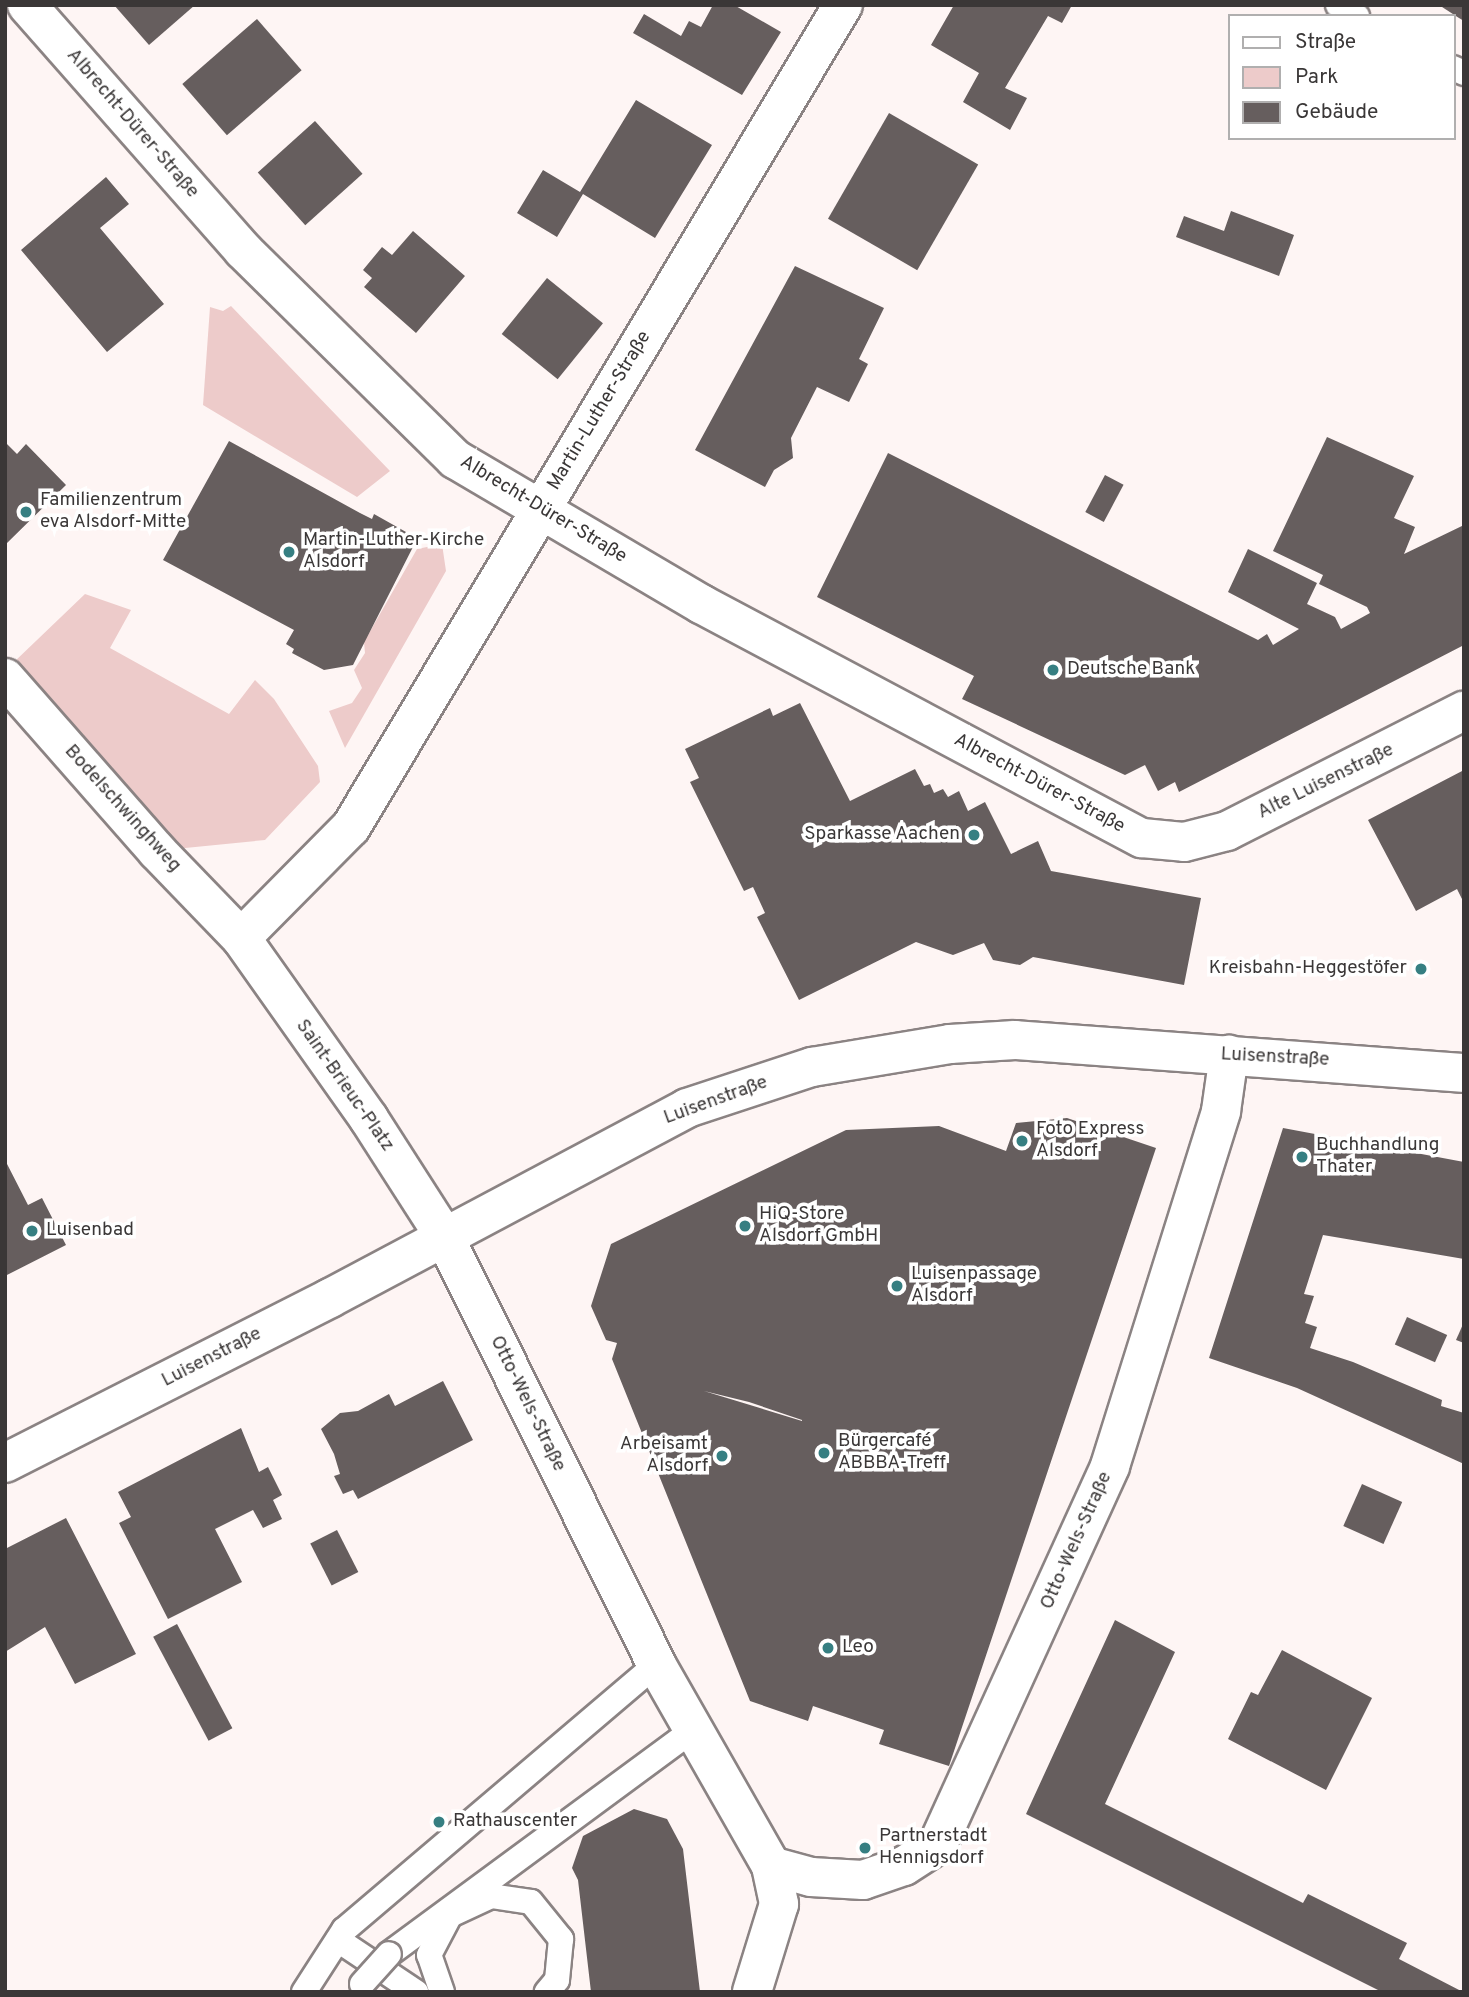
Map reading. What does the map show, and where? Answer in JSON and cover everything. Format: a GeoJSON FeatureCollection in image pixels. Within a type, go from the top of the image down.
{"type":"FeatureCollection","features":[{"type":"Feature","properties":{"kind":"street","name":"Albrecht-Dürer-Straße"},"geometry":{"type":"LineString","coordinates":[[27,5],[262,269],[456,459],[540,511],[726,617],[1142,838],[1184,842]]}},
{"type":"Feature","properties":{"kind":"street","name":"Martin-Luther-Straße"},"geometry":{"type":"LineString","coordinates":[[241,938],[351,827],[843,5]]}},
{"type":"Feature","properties":{"kind":"street","name":"Bodelschwinghweg"},"geometry":{"type":"LineString","coordinates":[[5,678],[157,851],[241,938]]}},
{"type":"Feature","properties":{"kind":"street","name":"Alte Luisenstraße"},"geometry":{"type":"LineString","coordinates":[[1184,842],[1227,831],[1464,711]]}},
{"type":"Feature","properties":{"kind":"street","name":"Saint-Brieuc-Platz"},"geometry":{"type":"LineString","coordinates":[[241,938],[369,1119],[444,1236]]}},
{"type":"Feature","properties":{"kind":"street","name":"Luisenstraße"},"geometry":{"type":"LineString","coordinates":[[5,1463],[687,1108],[812,1067],[950,1044],[1015,1040],[1464,1073]]}},
{"type":"Feature","properties":{"kind":"street","name":"Otto-Wels-Straße"},"geometry":{"type":"LineString","coordinates":[[771,1866],[811,1877],[863,1880],[904,1866],[938,1844],[974,1770],[1110,1466],[1221,1111],[1229,1055]]}},
{"type":"Feature","properties":{"kind":"street","name":"Otto-Wels-Straße"},"geometry":{"type":"LineString","coordinates":[[444,1236],[656,1664],[771,1866],[779,1903],[751,1992]]}},
{"type":"Feature","properties":{"kind":"lane"},"geometry":{"type":"LineString","coordinates":[[1338,5],[1354,14]]}},
{"type":"Feature","properties":{"kind":"lane"},"geometry":{"type":"LineString","coordinates":[[304,1992],[338,1940],[656,1664]]}},
{"type":"Feature","properties":{"kind":"lane"},"geometry":{"type":"LineString","coordinates":[[361,1988],[389,1954],[694,1729]]}},
{"type":"Feature","properties":{"kind":"lane"},"geometry":{"type":"LineString","coordinates":[[442,1992],[429,1955],[450,1915],[491,1896],[531,1902],[561,1939],[557,1980],[547,1992]]}},
{"type":"Feature","properties":{"kind":"lane"},"geometry":{"type":"LineString","coordinates":[[338,1940],[416,1992]]}},
{"type":"Feature","properties":{"kind":"green space"},"geometry":{"type":"Polygon","coordinates":[[[231,306],[390,471],[357,497],[203,405],[210,307],[223,311],[231,306]]]}},
{"type":"Feature","properties":{"kind":"green space"},"geometry":{"type":"Polygon","coordinates":[[[442,544],[446,571],[345,748],[329,711],[352,703],[362,688],[354,670],[365,653],[364,642],[417,549],[442,544]]]}},
{"type":"Feature","properties":{"kind":"green space"},"geometry":{"type":"Polygon","coordinates":[[[85,594],[131,610],[110,648],[229,714],[255,680],[274,699],[318,766],[320,782],[265,840],[175,849],[13,663],[85,594]]]}},
{"type":"Feature","properties":{"kind":"building"},"geometry":{"type":"Polygon","coordinates":[[[114,5],[195,5],[149,45],[114,5]]]}},
{"type":"Feature","properties":{"kind":"building"},"geometry":{"type":"Polygon","coordinates":[[[713,5],[734,5],[781,32],[742,95],[633,33],[644,14],[681,36],[689,21],[701,27],[713,5]]]}},
{"type":"Feature","properties":{"kind":"building"},"geometry":{"type":"Polygon","coordinates":[[[954,5],[1072,5],[1062,23],[1048,16],[1005,88],[1027,98],[1010,130],[963,102],[979,73],[931,45],[954,5]]]}},
{"type":"Feature","properties":{"kind":"building"},"geometry":{"type":"Polygon","coordinates":[[[1439,5],[1464,5],[1464,21],[1439,5]]]}},
{"type":"Feature","properties":{"kind":"building"},"geometry":{"type":"Polygon","coordinates":[[[257,19],[302,70],[227,135],[182,84],[257,19]]]}},
{"type":"Feature","properties":{"kind":"building"},"geometry":{"type":"Polygon","coordinates":[[[636,100],[712,145],[655,238],[583,194],[557,237],[517,213],[543,170],[580,192],[636,100]]]}},
{"type":"Feature","properties":{"kind":"building"},"geometry":{"type":"Polygon","coordinates":[[[889,113],[978,164],[917,270],[828,219],[889,113]]]}},
{"type":"Feature","properties":{"kind":"building"},"geometry":{"type":"Polygon","coordinates":[[[315,121],[363,174],[305,225],[258,173],[315,121]]]}},
{"type":"Feature","properties":{"kind":"building"},"geometry":{"type":"Polygon","coordinates":[[[106,177],[129,204],[100,228],[164,304],[107,352],[21,250],[106,177]]]}},
{"type":"Feature","properties":{"kind":"building"},"geometry":{"type":"Polygon","coordinates":[[[1231,211],[1294,235],[1279,276],[1176,237],[1184,216],[1224,231],[1231,211]]]}},
{"type":"Feature","properties":{"kind":"building"},"geometry":{"type":"Polygon","coordinates":[[[413,231],[465,276],[416,333],[364,287],[372,278],[363,270],[382,247],[392,255],[413,231]]]}},
{"type":"Feature","properties":{"kind":"building"},"geometry":{"type":"Polygon","coordinates":[[[795,266],[884,308],[859,359],[868,364],[849,402],[817,387],[791,438],[793,458],[774,470],[765,487],[695,450],[795,266]]]}},
{"type":"Feature","properties":{"kind":"building"},"geometry":{"type":"Polygon","coordinates":[[[547,278],[603,323],[558,379],[502,334],[547,278]]]}},
{"type":"Feature","properties":{"kind":"building"},"geometry":{"type":"Polygon","coordinates":[[[1327,437],[1414,476],[1394,518],[1415,527],[1404,554],[1464,525],[1464,645],[1179,792],[1175,782],[1158,791],[1145,765],[1125,775],[962,699],[974,676],[817,597],[888,453],[1258,640],[1267,634],[1273,645],[1299,629],[1228,592],[1248,549],[1317,583],[1307,604],[1335,617],[1341,629],[1370,613],[1367,607],[1319,584],[1323,575],[1273,551],[1327,437]]]}},
{"type":"Feature","properties":{"kind":"building","name":"Martin-Luther-Kirche Alsdorf"},"geometry":{"type":"Polygon","coordinates":[[[229,441],[360,513],[372,519],[374,514],[406,532],[404,536],[415,543],[353,665],[324,670],[292,653],[294,649],[286,644],[294,630],[163,560],[229,441]]]}},
{"type":"Feature","properties":{"kind":"building"},"geometry":{"type":"Polygon","coordinates":[[[5,442],[17,454],[26,444],[66,485],[5,545],[5,442]]]}},
{"type":"Feature","properties":{"kind":"building"},"geometry":{"type":"Polygon","coordinates":[[[1105,475],[1124,485],[1104,522],[1085,512],[1105,475]]]}},
{"type":"Feature","properties":{"kind":"building"},"geometry":{"type":"Polygon","coordinates":[[[800,703],[850,801],[915,769],[924,786],[930,784],[934,793],[943,789],[948,797],[959,791],[968,811],[985,802],[1011,854],[1038,841],[1051,871],[1201,898],[1184,985],[1033,957],[1020,965],[993,960],[984,943],[953,955],[916,942],[799,1000],[757,917],[765,913],[753,887],[744,891],[690,782],[699,778],[685,749],[770,708],[773,716],[800,703]]]}},
{"type":"Feature","properties":{"kind":"building"},"geometry":{"type":"Polygon","coordinates":[[[1464,770],[1464,903],[1457,889],[1416,911],[1368,820],[1464,770]]]}},
{"type":"Feature","properties":{"kind":"building"},"geometry":{"type":"Polygon","coordinates":[[[1067,1118],[1156,1148],[949,1766],[879,1744],[884,1730],[813,1706],[808,1721],[750,1701],[612,1359],[617,1343],[606,1340],[591,1306],[611,1244],[846,1130],[939,1126],[1006,1151],[1016,1123],[1067,1118]],[[704,1391],[802,1421],[802,1420],[749,1402],[704,1391]]]}},
{"type":"Feature","properties":{"kind":"building"},"geometry":{"type":"Polygon","coordinates":[[[1283,1128],[1464,1162],[1464,1259],[1323,1235],[1304,1294],[1314,1296],[1305,1323],[1317,1327],[1310,1348],[1353,1362],[1442,1400],[1441,1406],[1464,1413],[1464,1464],[1297,1388],[1209,1358],[1283,1128]]]}},
{"type":"Feature","properties":{"kind":"building","name":"Luisenbad"},"geometry":{"type":"Polygon","coordinates":[[[5,1160],[28,1205],[42,1198],[66,1245],[5,1276],[5,1160]]]}},
{"type":"Feature","properties":{"kind":"building"},"geometry":{"type":"Polygon","coordinates":[[[1407,1317],[1447,1335],[1435,1362],[1395,1344],[1407,1317]]]}},
{"type":"Feature","properties":{"kind":"building"},"geometry":{"type":"Polygon","coordinates":[[[1464,1322],[1464,1343],[1456,1340],[1464,1322]]]}},
{"type":"Feature","properties":{"kind":"building"},"geometry":{"type":"Polygon","coordinates":[[[443,1381],[473,1440],[358,1499],[353,1490],[343,1494],[334,1476],[340,1474],[334,1454],[321,1429],[340,1413],[358,1411],[389,1394],[395,1406],[443,1381]]]}},
{"type":"Feature","properties":{"kind":"building"},"geometry":{"type":"Polygon","coordinates":[[[241,1428],[259,1472],[268,1467],[282,1495],[273,1500],[282,1519],[263,1528],[253,1510],[215,1529],[242,1582],[168,1619],[119,1523],[131,1517],[118,1492],[241,1428]]]}},
{"type":"Feature","properties":{"kind":"building"},"geometry":{"type":"Polygon","coordinates":[[[1362,1484],[1402,1502],[1383,1544],[1343,1526],[1362,1484]]]}},
{"type":"Feature","properties":{"kind":"building"},"geometry":{"type":"Polygon","coordinates":[[[66,1518],[136,1654],[75,1684],[45,1627],[5,1652],[5,1549],[66,1518]]]}},
{"type":"Feature","properties":{"kind":"building"},"geometry":{"type":"Polygon","coordinates":[[[337,1530],[358,1572],[332,1585],[310,1544],[337,1530]]]}},
{"type":"Feature","properties":{"kind":"building"},"geometry":{"type":"Polygon","coordinates":[[[1115,1620],[1175,1652],[1105,1804],[1303,1903],[1308,1894],[1407,1943],[1399,1959],[1463,1992],[1382,1992],[1026,1814],[1115,1620]]]}},
{"type":"Feature","properties":{"kind":"building"},"geometry":{"type":"Polygon","coordinates":[[[177,1624],[232,1728],[209,1741],[153,1637],[177,1624]]]}},
{"type":"Feature","properties":{"kind":"building"},"geometry":{"type":"Polygon","coordinates":[[[1282,1650],[1372,1698],[1326,1790],[1228,1739],[1251,1692],[1258,1695],[1282,1650]]]}},
{"type":"Feature","properties":{"kind":"building"},"geometry":{"type":"Polygon","coordinates":[[[634,1809],[667,1819],[683,1849],[700,1992],[591,1992],[578,1880],[572,1868],[583,1836],[634,1809]]]}},
{"type":"Feature","properties":{"kind":"place","name":"Familienzentrum eva Alsdorf-Mitte"},"geometry":{"type":"Point","coordinates":[26,512]}},
{"type":"Feature","properties":{"kind":"place","name":"Martin-Luther-Kirche Alsdorf"},"geometry":{"type":"Point","coordinates":[289,552]}},
{"type":"Feature","properties":{"kind":"place","name":"Deutsche Bank"},"geometry":{"type":"Point","coordinates":[1053,670]}},
{"type":"Feature","properties":{"kind":"place","name":"Sparkasse Aachen"},"geometry":{"type":"Point","coordinates":[974,835]}},
{"type":"Feature","properties":{"kind":"place","name":"Kreisbahn-Heggestöfer"},"geometry":{"type":"Point","coordinates":[1421,969]}},
{"type":"Feature","properties":{"kind":"place","name":"Foto Express Alsdorf"},"geometry":{"type":"Point","coordinates":[1022,1141]}},
{"type":"Feature","properties":{"kind":"place","name":"Buchhandlung Thater"},"geometry":{"type":"Point","coordinates":[1302,1157]}},
{"type":"Feature","properties":{"kind":"place","name":"HiQ-Store Alsdorf GmbH"},"geometry":{"type":"Point","coordinates":[745,1226]}},
{"type":"Feature","properties":{"kind":"place","name":"Luisenbad"},"geometry":{"type":"Point","coordinates":[32,1231]}},
{"type":"Feature","properties":{"kind":"place","name":"Luisenpassage Alsdorf"},"geometry":{"type":"Point","coordinates":[897,1286]}},
{"type":"Feature","properties":{"kind":"place","name":"Bürgercafé ABBBA-Treff"},"geometry":{"type":"Point","coordinates":[824,1453]}},
{"type":"Feature","properties":{"kind":"place","name":"Arbeisamt Alsdorf"},"geometry":{"type":"Point","coordinates":[722,1456]}},
{"type":"Feature","properties":{"kind":"place","name":"Leo"},"geometry":{"type":"Point","coordinates":[828,1648]}},
{"type":"Feature","properties":{"kind":"place","name":"Rathauscenter"},"geometry":{"type":"Point","coordinates":[439,1822]}},
{"type":"Feature","properties":{"kind":"place","name":"Partnerstadt Hennigsdorf"},"geometry":{"type":"Point","coordinates":[865,1848]}}]}
